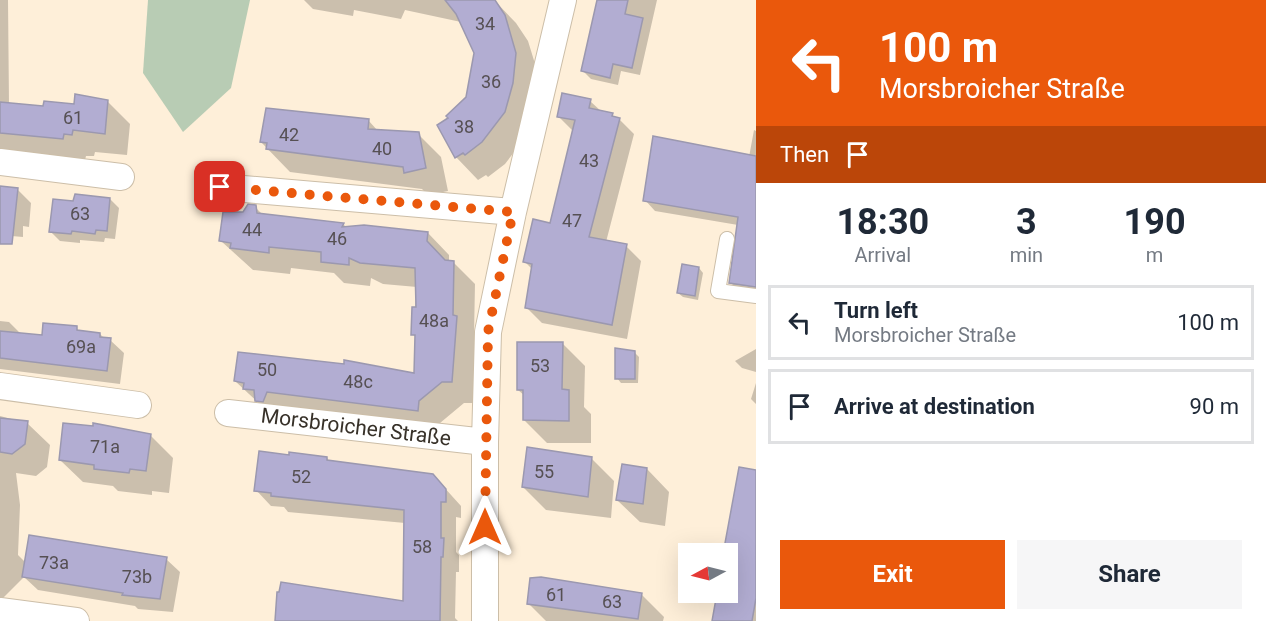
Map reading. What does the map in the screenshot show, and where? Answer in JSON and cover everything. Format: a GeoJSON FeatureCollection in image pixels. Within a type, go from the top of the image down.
{"type":"FeatureCollection","features":[{"type":"Feature","properties":{"kind":"street"},"geometry":{"type":"LineString","coordinates":[[485,621],[485,442],[488,332],[513,212],[563,0]]}},
{"type":"Feature","properties":{"kind":"street"},"geometry":{"type":"LineString","coordinates":[[0,162],[121,177]]}},
{"type":"Feature","properties":{"kind":"street"},"geometry":{"type":"LineString","coordinates":[[220,187],[513,212]]}},
{"type":"Feature","properties":{"kind":"street"},"geometry":{"type":"LineString","coordinates":[[0,386],[138,405]]}},
{"type":"Feature","properties":{"kind":"street","name":"Morsbroicher Straße"},"geometry":{"type":"LineString","coordinates":[[228,413],[485,442]]}},
{"type":"Feature","properties":{"kind":"street"},"geometry":{"type":"LineString","coordinates":[[0,611],[76,621]]}},
{"type":"Feature","properties":{"kind":"lane"},"geometry":{"type":"LineString","coordinates":[[727,239],[717,291],[756,296]]}},
{"type":"Feature","properties":{"kind":"green space"},"geometry":{"type":"Polygon","coordinates":[[[148,0],[250,0],[231,88],[183,132],[143,73],[148,0]]]}},
{"type":"Feature","properties":{"kind":"building"},"geometry":{"type":"Polygon","coordinates":[[[445,0],[495,0],[505,15],[516,53],[513,83],[505,112],[482,142],[465,155],[463,153],[455,158],[437,125],[448,118],[446,116],[466,97],[474,53],[456,14],[445,0]]]}},
{"type":"Feature","properties":{"kind":"building"},"geometry":{"type":"Polygon","coordinates":[[[597,0],[628,0],[625,14],[643,18],[632,68],[613,64],[610,78],[581,71],[597,0]]]}},
{"type":"Feature","properties":{"kind":"building"},"geometry":{"type":"Polygon","coordinates":[[[562,93],[591,99],[589,108],[613,113],[612,116],[620,118],[589,237],[627,244],[612,325],[525,308],[532,264],[523,262],[533,219],[550,223],[575,120],[557,117],[562,93]]]}},
{"type":"Feature","properties":{"kind":"building"},"geometry":{"type":"Polygon","coordinates":[[[75,94],[108,100],[105,134],[73,130],[72,135],[64,134],[63,139],[0,133],[0,102],[43,106],[44,101],[74,104],[75,94]]]}},
{"type":"Feature","properties":{"kind":"building"},"geometry":{"type":"Polygon","coordinates":[[[266,108],[369,119],[368,129],[419,132],[426,168],[404,173],[403,167],[266,149],[267,143],[260,142],[266,108]]]}},
{"type":"Feature","properties":{"kind":"building"},"geometry":{"type":"Polygon","coordinates":[[[653,136],[756,156],[756,287],[729,283],[738,217],[643,201],[653,136]]]}},
{"type":"Feature","properties":{"kind":"building"},"geometry":{"type":"Polygon","coordinates":[[[0,186],[18,188],[12,244],[0,244],[0,186]]]}},
{"type":"Feature","properties":{"kind":"building"},"geometry":{"type":"Polygon","coordinates":[[[75,194],[110,198],[107,231],[96,230],[95,234],[72,231],[71,234],[49,232],[53,199],[73,201],[75,194]]]}},
{"type":"Feature","properties":{"kind":"building"},"geometry":{"type":"Polygon","coordinates":[[[248,204],[256,205],[257,213],[344,223],[342,227],[364,225],[428,232],[427,241],[445,260],[454,261],[453,315],[457,316],[452,382],[442,382],[419,401],[418,411],[267,392],[263,402],[255,401],[254,390],[243,389],[244,383],[234,381],[238,352],[344,364],[344,360],[414,373],[415,335],[411,335],[412,307],[416,307],[415,268],[360,263],[349,258],[349,265],[321,262],[321,252],[269,247],[269,253],[230,248],[231,243],[219,241],[223,212],[243,212],[248,204]]]}},
{"type":"Feature","properties":{"kind":"building"},"geometry":{"type":"Polygon","coordinates":[[[682,264],[699,267],[695,296],[677,293],[682,264]]]}},
{"type":"Feature","properties":{"kind":"building"},"geometry":{"type":"Polygon","coordinates":[[[43,323],[77,326],[77,330],[100,333],[100,337],[111,338],[107,371],[0,358],[0,331],[42,335],[43,323]]]}},
{"type":"Feature","properties":{"kind":"building"},"geometry":{"type":"Polygon","coordinates":[[[517,342],[563,342],[562,389],[569,390],[569,421],[523,420],[523,390],[517,390],[517,342]]]}},
{"type":"Feature","properties":{"kind":"building"},"geometry":{"type":"Polygon","coordinates":[[[615,348],[635,351],[635,379],[615,379],[615,348]]]}},
{"type":"Feature","properties":{"kind":"building"},"geometry":{"type":"Polygon","coordinates":[[[0,418],[28,421],[25,444],[12,454],[0,452],[0,418]]]}},
{"type":"Feature","properties":{"kind":"building"},"geometry":{"type":"Polygon","coordinates":[[[63,423],[93,426],[93,423],[151,434],[146,471],[130,469],[129,473],[94,469],[94,465],[59,460],[63,423]]]}},
{"type":"Feature","properties":{"kind":"building"},"geometry":{"type":"Polygon","coordinates":[[[527,447],[592,457],[588,497],[522,487],[527,447]]]}},
{"type":"Feature","properties":{"kind":"building"},"geometry":{"type":"Polygon","coordinates":[[[259,451],[327,457],[327,460],[433,474],[446,489],[446,502],[441,502],[441,538],[444,538],[443,557],[441,557],[440,621],[275,621],[277,592],[279,592],[281,582],[403,601],[404,510],[271,496],[271,493],[254,491],[259,451]]]}},
{"type":"Feature","properties":{"kind":"building"},"geometry":{"type":"Polygon","coordinates":[[[622,464],[647,468],[643,504],[616,500],[622,464]]]}},
{"type":"Feature","properties":{"kind":"building"},"geometry":{"type":"Polygon","coordinates":[[[739,467],[756,470],[756,598],[752,621],[712,621],[715,603],[738,603],[738,543],[725,543],[739,467]]]}},
{"type":"Feature","properties":{"kind":"building"},"geometry":{"type":"Polygon","coordinates":[[[29,535],[167,557],[160,599],[122,595],[123,593],[22,577],[29,535]]]}},
{"type":"Feature","properties":{"kind":"building"},"geometry":{"type":"Polygon","coordinates":[[[541,577],[642,593],[638,619],[527,604],[530,578],[541,577]]]}},
{"type":"Feature","properties":{"kind":"route"},"geometry":{"type":"LineString","coordinates":[[220,187],[513,212],[488,332],[485,527]]}}]}
